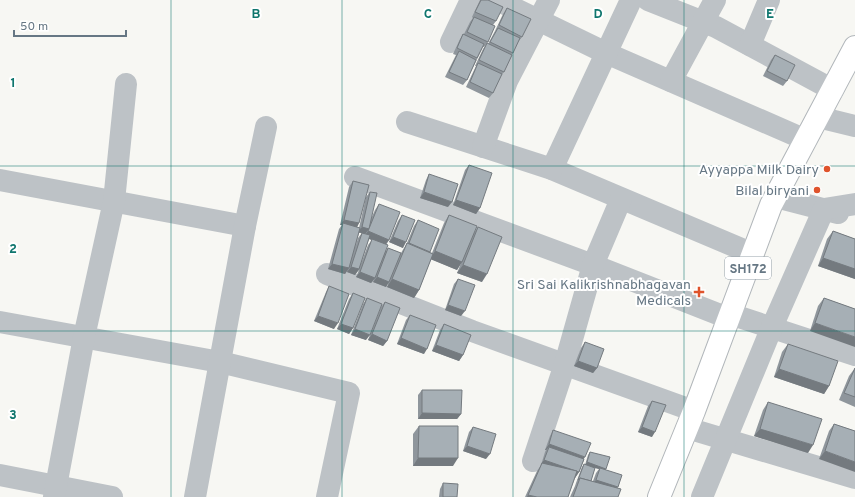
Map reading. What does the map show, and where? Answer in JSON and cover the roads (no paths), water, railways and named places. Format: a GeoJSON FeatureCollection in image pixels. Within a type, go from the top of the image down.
{"type":"FeatureCollection","features":[{"type":"Feature","properties":{"kind":"main road","name":"SH172"},"geometry":{"type":"LineString","coordinates":[[659,497],[691,419],[729,316],[776,197],[855,47]]}},
{"type":"Feature","properties":{"kind":"street"},"geometry":{"type":"LineString","coordinates":[[451,42],[471,0]]}},
{"type":"Feature","properties":{"kind":"street"},"geometry":{"type":"LineString","coordinates":[[497,0],[606,53],[806,140]]}},
{"type":"Feature","properties":{"kind":"street"},"geometry":{"type":"LineString","coordinates":[[483,147],[507,81],[549,0]]}},
{"type":"Feature","properties":{"kind":"street"},"geometry":{"type":"LineString","coordinates":[[552,170],[631,0]]}},
{"type":"Feature","properties":{"kind":"street"},"geometry":{"type":"LineString","coordinates":[[648,0],[704,22],[750,45],[832,90]]}},
{"type":"Feature","properties":{"kind":"street"},"geometry":{"type":"LineString","coordinates":[[671,81],[715,0]]}},
{"type":"Feature","properties":{"kind":"street"},"geometry":{"type":"LineString","coordinates":[[750,45],[769,0]]}},
{"type":"Feature","properties":{"kind":"street"},"geometry":{"type":"LineString","coordinates":[[55,491],[84,337],[114,201],[126,84]]}},
{"type":"Feature","properties":{"kind":"street"},"geometry":{"type":"LineString","coordinates":[[818,117],[855,126]]}},
{"type":"Feature","properties":{"kind":"street"},"geometry":{"type":"LineString","coordinates":[[407,122],[552,170],[753,254]]}},
{"type":"Feature","properties":{"kind":"street"},"geometry":{"type":"LineString","coordinates":[[195,497],[245,226],[266,126]]}},
{"type":"Feature","properties":{"kind":"street"},"geometry":{"type":"LineString","coordinates":[[355,177],[729,316],[772,327],[855,355]]}},
{"type":"Feature","properties":{"kind":"street"},"geometry":{"type":"LineString","coordinates":[[0,180],[245,226]]}},
{"type":"Feature","properties":{"kind":"street"},"geometry":{"type":"LineString","coordinates":[[776,197],[855,218]]}},
{"type":"Feature","properties":{"kind":"street"},"geometry":{"type":"LineString","coordinates":[[533,461],[565,364],[593,265],[621,199]]}},
{"type":"Feature","properties":{"kind":"street"},"geometry":{"type":"LineString","coordinates":[[824,210],[855,204]]}},
{"type":"Feature","properties":{"kind":"street"},"geometry":{"type":"LineString","coordinates":[[702,497],[727,440],[772,327],[824,210]]}},
{"type":"Feature","properties":{"kind":"street"},"geometry":{"type":"LineString","coordinates":[[327,274],[472,331],[565,364],[691,419],[727,440],[855,478]]}},
{"type":"Feature","properties":{"kind":"street"},"geometry":{"type":"LineString","coordinates":[[0,322],[220,362],[349,393],[328,497]]}},
{"type":"Feature","properties":{"kind":"street"},"geometry":{"type":"LineString","coordinates":[[0,474],[55,491],[112,497]]}},
{"type":"Feature","properties":{"kind":"place","name":"Ayyappa Milk Dairy"},"geometry":{"type":"Point","coordinates":[827,169]}},
{"type":"Feature","properties":{"kind":"place","name":"Bilal biryani"},"geometry":{"type":"Point","coordinates":[817,190]}},
{"type":"Feature","properties":{"kind":"place","name":"Sri Sai Kalikrishnabhagavan Medicals"},"geometry":{"type":"Point","coordinates":[699,292]}}]}
